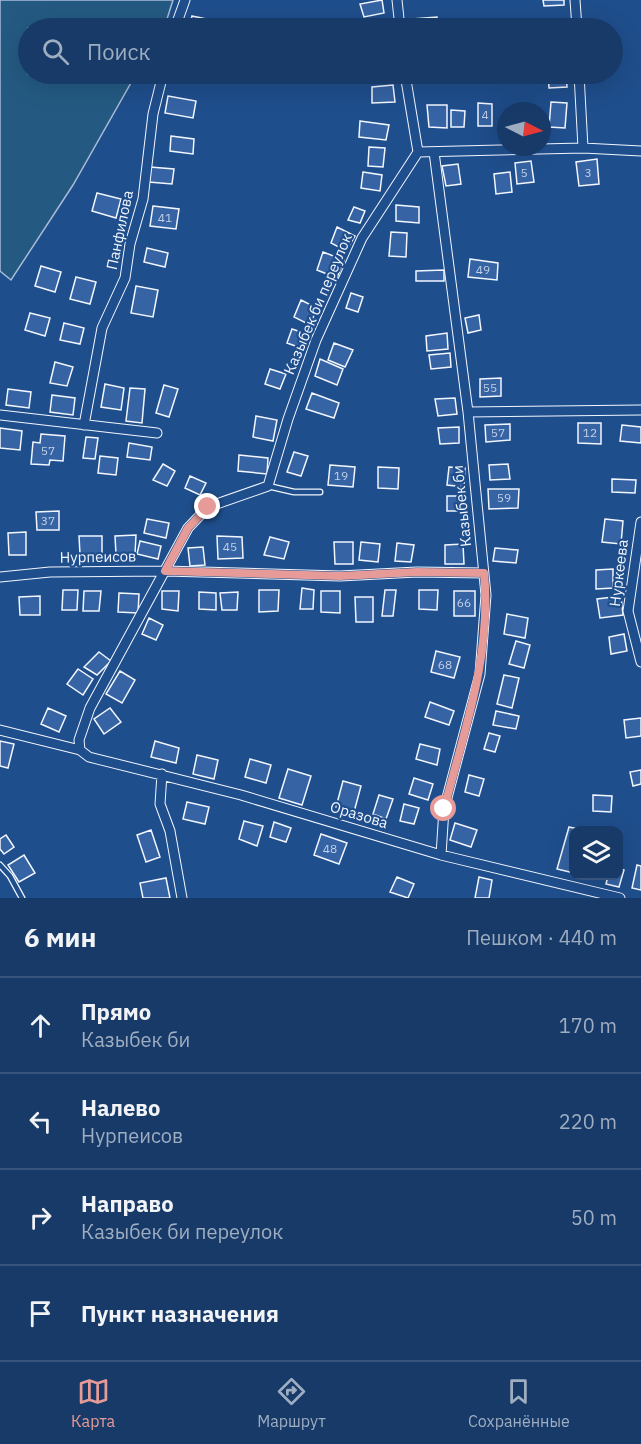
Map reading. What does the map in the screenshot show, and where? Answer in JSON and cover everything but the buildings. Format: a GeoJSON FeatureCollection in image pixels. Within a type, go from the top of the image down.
{"type":"FeatureCollection","features":[{"type":"Feature","properties":{"kind":"street"},"geometry":{"type":"LineString","coordinates":[[179,18],[185,0]]}},
{"type":"Feature","properties":{"kind":"street"},"geometry":{"type":"LineString","coordinates":[[397,0],[399,18]]}},
{"type":"Feature","properties":{"kind":"street"},"geometry":{"type":"LineString","coordinates":[[575,0],[576,18]]}},
{"type":"Feature","properties":{"kind":"street","name":"Панфилова"},"geometry":{"type":"LineString","coordinates":[[84,424],[102,328],[125,279],[130,244],[143,199],[153,114],[160,84]]}},
{"type":"Feature","properties":{"kind":"street"},"geometry":{"type":"LineString","coordinates":[[407,84],[418,152],[583,148],[641,152]]}},
{"type":"Feature","properties":{"kind":"street"},"geometry":{"type":"LineString","coordinates":[[580,84],[583,148]]}},
{"type":"Feature","properties":{"kind":"street","name":"Казыбек би переулок"},"geometry":{"type":"LineString","coordinates":[[268,486],[288,419],[316,340],[362,237],[418,152]]}},
{"type":"Feature","properties":{"kind":"street","name":"Казыбек би"},"geometry":{"type":"LineString","coordinates":[[434,152],[468,412],[486,595],[480,674],[444,809],[441,855]]}},
{"type":"Feature","properties":{"kind":"street"},"geometry":{"type":"LineString","coordinates":[[468,412],[641,410]]}},
{"type":"Feature","properties":{"kind":"street"},"geometry":{"type":"LineString","coordinates":[[0,415],[157,433]]}},
{"type":"Feature","properties":{"kind":"street"},"geometry":{"type":"LineString","coordinates":[[0,730],[80,750],[79,740],[90,708],[188,528],[208,507],[268,486]]}},
{"type":"Feature","properties":{"kind":"street","name":"Нуркеева"},"geometry":{"type":"LineString","coordinates":[[641,522],[628,610],[641,662]]}},
{"type":"Feature","properties":{"kind":"street","name":"Нурпеисов"},"geometry":{"type":"LineString","coordinates":[[0,577],[50,573],[165,571],[340,576],[417,572],[484,573]]}},
{"type":"Feature","properties":{"kind":"street","name":"Оразова"},"geometry":{"type":"LineString","coordinates":[[80,750],[89,757],[162,774],[441,855],[620,898]]}},
{"type":"Feature","properties":{"kind":"street"},"geometry":{"type":"LineString","coordinates":[[162,774],[160,804],[170,831],[182,898]]}},
{"type":"Feature","properties":{"kind":"lane"},"geometry":{"type":"LineString","coordinates":[[268,486],[294,492],[320,492]]}},
{"type":"Feature","properties":{"kind":"lane"},"geometry":{"type":"LineString","coordinates":[[0,865],[10,876],[22,898]]}},
{"type":"Feature","properties":{"kind":"shaded area"},"geometry":{"type":"Polygon","coordinates":[[[0,0],[173,0],[167,18],[18,18],[18,84],[130,84],[73,185],[11,280],[0,271],[0,0]]]}},
{"type":"Feature","properties":{"kind":"route"},"geometry":{"type":"LineString","coordinates":[[208,507],[188,528],[165,571],[340,576],[417,572],[484,573],[486,595],[480,674],[444,809]]}}]}
